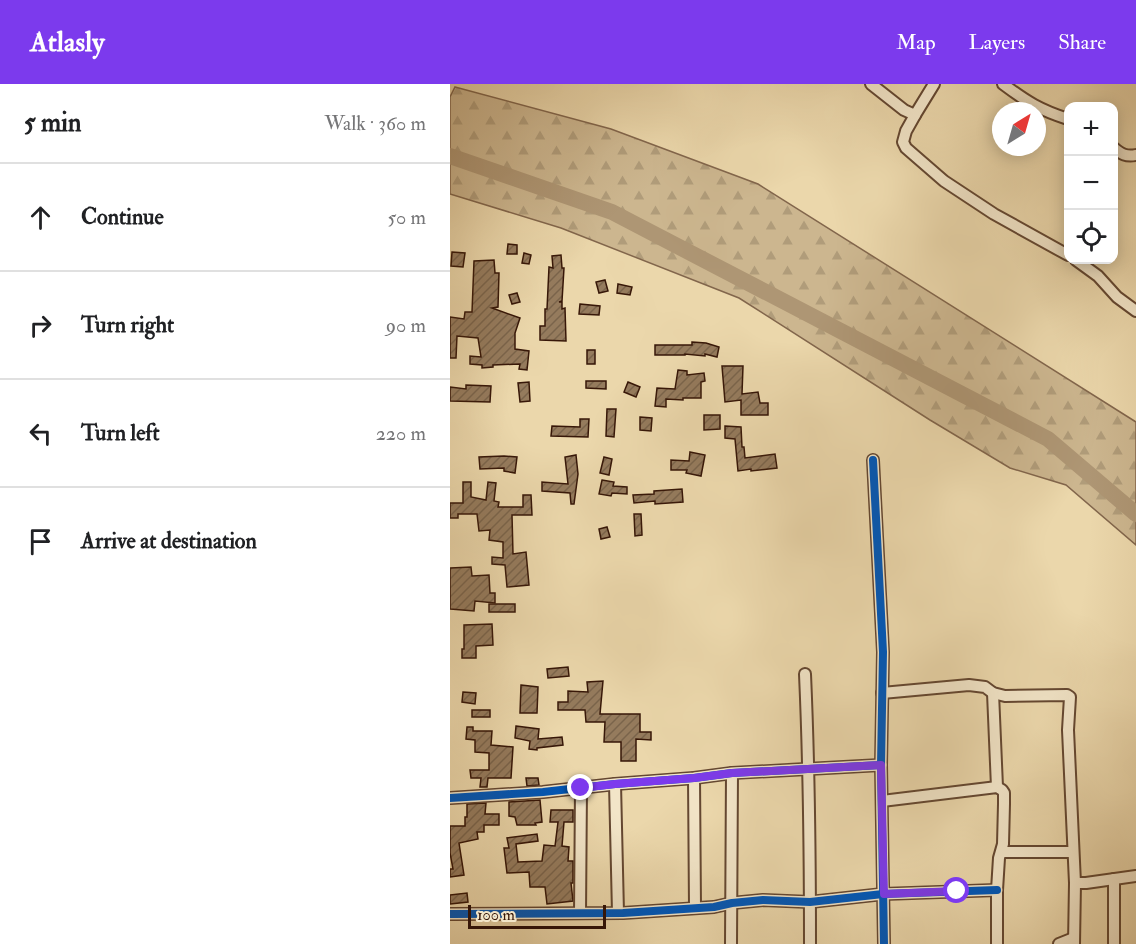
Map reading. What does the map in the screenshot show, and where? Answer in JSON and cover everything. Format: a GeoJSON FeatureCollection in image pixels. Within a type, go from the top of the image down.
{"type":"FeatureCollection","features":[{"type":"Feature","properties":{"kind":"street"},"geometry":{"type":"LineString","coordinates":[[871,84],[904,110],[915,115]]}},
{"type":"Feature","properties":{"kind":"street"},"geometry":{"type":"LineString","coordinates":[[934,84],[903,137],[906,148],[944,181],[994,214],[1064,253]]}},
{"type":"Feature","properties":{"kind":"street"},"geometry":{"type":"LineString","coordinates":[[1004,84],[1029,103],[1064,118]]}},
{"type":"Feature","properties":{"kind":"street"},"geometry":{"type":"LineString","coordinates":[[1118,152],[1128,156],[1136,155]]}},
{"type":"Feature","properties":{"kind":"street"},"geometry":{"type":"LineString","coordinates":[[1082,264],[1098,276],[1117,297],[1136,311]]}},
{"type":"Feature","properties":{"kind":"street"},"geometry":{"type":"LineString","coordinates":[[873,460],[883,652],[881,765],[884,944]]}},
{"type":"Feature","properties":{"kind":"street"},"geometry":{"type":"LineString","coordinates":[[805,674],[809,768],[810,944]]}},
{"type":"Feature","properties":{"kind":"street"},"geometry":{"type":"LineString","coordinates":[[882,693],[969,685],[984,687],[993,693],[1005,696],[1067,695],[1070,697],[1068,730],[1075,883],[1074,941],[1059,944]]}},
{"type":"Feature","properties":{"kind":"street"},"geometry":{"type":"LineString","coordinates":[[993,693],[997,787]]}},
{"type":"Feature","properties":{"kind":"street"},"geometry":{"type":"LineString","coordinates":[[450,798],[543,792],[732,773],[881,765]]}},
{"type":"Feature","properties":{"kind":"street"},"geometry":{"type":"LineString","coordinates":[[731,944],[732,773]]}},
{"type":"Feature","properties":{"kind":"street"},"geometry":{"type":"LineString","coordinates":[[694,778],[695,908]]}},
{"type":"Feature","properties":{"kind":"street"},"geometry":{"type":"LineString","coordinates":[[615,784],[618,913]]}},
{"type":"Feature","properties":{"kind":"street"},"geometry":{"type":"LineString","coordinates":[[882,801],[997,787],[1002,790],[1004,794],[1002,852],[999,858],[997,891],[997,944]]}},
{"type":"Feature","properties":{"kind":"street"},"geometry":{"type":"LineString","coordinates":[[580,913],[581,788]]}},
{"type":"Feature","properties":{"kind":"street"},"geometry":{"type":"LineString","coordinates":[[1002,852],[1073,852]]}},
{"type":"Feature","properties":{"kind":"street"},"geometry":{"type":"LineString","coordinates":[[1075,883],[1086,884],[1136,876]]}},
{"type":"Feature","properties":{"kind":"street"},"geometry":{"type":"LineString","coordinates":[[1114,879],[1114,944]]}},
{"type":"Feature","properties":{"kind":"street"},"geometry":{"type":"LineString","coordinates":[[450,914],[618,913],[714,907],[763,900],[810,902],[884,894],[997,891]]}},
{"type":"Feature","properties":{"kind":"green space"},"geometry":{"type":"Polygon","coordinates":[[[455,87],[611,129],[758,184],[1136,422],[1136,545],[1066,485],[1010,468],[930,420],[739,298],[561,228],[450,194],[450,97],[455,87]]]}},
{"type":"Feature","properties":{"kind":"building"},"geometry":{"type":"Polygon","coordinates":[[[508,244],[517,245],[517,254],[507,254],[508,244]]]}},
{"type":"Feature","properties":{"kind":"building"},"geometry":{"type":"Polygon","coordinates":[[[452,252],[465,253],[463,267],[451,266],[452,252]]]}},
{"type":"Feature","properties":{"kind":"building"},"geometry":{"type":"Polygon","coordinates":[[[524,253],[531,255],[529,264],[522,263],[524,253]]]}},
{"type":"Feature","properties":{"kind":"building"},"geometry":{"type":"Polygon","coordinates":[[[561,255],[562,268],[564,268],[562,301],[559,302],[562,302],[562,309],[565,308],[566,341],[540,340],[540,326],[545,326],[549,267],[553,268],[552,256],[561,255]]]}},
{"type":"Feature","properties":{"kind":"building"},"geometry":{"type":"Polygon","coordinates":[[[494,260],[495,273],[499,273],[498,307],[492,308],[520,318],[515,333],[515,349],[529,351],[527,370],[519,369],[520,364],[493,365],[493,367],[482,368],[482,365],[470,364],[470,356],[481,357],[478,338],[457,336],[456,358],[450,358],[450,317],[464,319],[465,312],[472,312],[474,261],[494,260]]]}},
{"type":"Feature","properties":{"kind":"building"},"geometry":{"type":"Polygon","coordinates":[[[605,280],[608,291],[599,293],[596,282],[605,280]]]}},
{"type":"Feature","properties":{"kind":"building"},"geometry":{"type":"Polygon","coordinates":[[[618,284],[632,287],[630,295],[617,293],[618,284]]]}},
{"type":"Feature","properties":{"kind":"building"},"geometry":{"type":"Polygon","coordinates":[[[517,293],[520,302],[512,304],[509,295],[517,293]]]}},
{"type":"Feature","properties":{"kind":"building"},"geometry":{"type":"Polygon","coordinates":[[[580,304],[600,306],[599,315],[579,314],[580,304]]]}},
{"type":"Feature","properties":{"kind":"building"},"geometry":{"type":"Polygon","coordinates":[[[692,342],[719,347],[717,357],[705,354],[705,356],[655,355],[655,345],[692,345],[692,342]]]}},
{"type":"Feature","properties":{"kind":"building"},"geometry":{"type":"Polygon","coordinates":[[[587,350],[595,350],[595,364],[587,364],[587,350]]]}},
{"type":"Feature","properties":{"kind":"building"},"geometry":{"type":"Polygon","coordinates":[[[722,366],[743,366],[742,394],[758,392],[760,403],[768,403],[768,415],[741,415],[741,400],[725,402],[722,366]]]}},
{"type":"Feature","properties":{"kind":"building"},"geometry":{"type":"Polygon","coordinates":[[[678,370],[687,371],[687,375],[704,373],[705,381],[701,382],[701,398],[666,399],[666,407],[655,406],[657,388],[675,389],[678,370]]]}},
{"type":"Feature","properties":{"kind":"building"},"geometry":{"type":"Polygon","coordinates":[[[586,381],[606,381],[606,389],[586,388],[586,381]]]}},
{"type":"Feature","properties":{"kind":"building"},"geometry":{"type":"Polygon","coordinates":[[[529,382],[530,401],[520,402],[518,383],[529,382]]]}},
{"type":"Feature","properties":{"kind":"building"},"geometry":{"type":"Polygon","coordinates":[[[628,382],[640,387],[636,397],[624,392],[628,382]]]}},
{"type":"Feature","properties":{"kind":"building"},"geometry":{"type":"Polygon","coordinates":[[[466,385],[491,386],[490,402],[450,401],[450,387],[466,389],[466,385]]]}},
{"type":"Feature","properties":{"kind":"building"},"geometry":{"type":"Polygon","coordinates":[[[607,409],[616,409],[614,437],[606,436],[607,409]]]}},
{"type":"Feature","properties":{"kind":"building"},"geometry":{"type":"Polygon","coordinates":[[[704,415],[720,415],[720,429],[704,430],[704,415]]]}},
{"type":"Feature","properties":{"kind":"building"},"geometry":{"type":"Polygon","coordinates":[[[640,417],[652,418],[651,431],[640,430],[640,417]]]}},
{"type":"Feature","properties":{"kind":"building"},"geometry":{"type":"Polygon","coordinates":[[[580,419],[589,419],[588,437],[551,436],[552,426],[580,427],[580,419]]]}},
{"type":"Feature","properties":{"kind":"building"},"geometry":{"type":"Polygon","coordinates":[[[725,426],[741,427],[745,458],[775,454],[777,468],[738,471],[735,439],[725,438],[725,426]]]}},
{"type":"Feature","properties":{"kind":"building"},"geometry":{"type":"Polygon","coordinates":[[[690,452],[705,455],[701,476],[686,473],[687,470],[671,470],[671,460],[689,461],[690,452]]]}},
{"type":"Feature","properties":{"kind":"building"},"geometry":{"type":"Polygon","coordinates":[[[576,455],[578,474],[574,504],[571,504],[570,493],[542,491],[542,482],[568,484],[565,457],[576,455]]]}},
{"type":"Feature","properties":{"kind":"building"},"geometry":{"type":"Polygon","coordinates":[[[479,457],[517,457],[515,473],[504,471],[504,468],[480,469],[479,457]]]}},
{"type":"Feature","properties":{"kind":"building"},"geometry":{"type":"Polygon","coordinates":[[[604,457],[612,459],[609,475],[600,473],[604,457]]]}},
{"type":"Feature","properties":{"kind":"building"},"geometry":{"type":"Polygon","coordinates":[[[602,480],[614,482],[613,486],[627,487],[627,494],[612,493],[611,496],[599,494],[602,480]]]}},
{"type":"Feature","properties":{"kind":"building"},"geometry":{"type":"Polygon","coordinates":[[[463,482],[471,482],[471,497],[486,500],[488,482],[496,483],[494,501],[499,502],[498,507],[523,507],[523,495],[531,495],[532,515],[512,515],[513,554],[526,552],[529,585],[507,587],[505,565],[492,564],[492,557],[503,558],[503,542],[489,540],[490,530],[479,531],[477,514],[458,514],[458,518],[450,518],[450,503],[463,503],[463,482]]]}},
{"type":"Feature","properties":{"kind":"building"},"geometry":{"type":"Polygon","coordinates":[[[682,489],[683,502],[634,503],[633,495],[682,489]]]}},
{"type":"Feature","properties":{"kind":"building"},"geometry":{"type":"Polygon","coordinates":[[[634,514],[641,514],[642,535],[635,536],[634,514]]]}},
{"type":"Feature","properties":{"kind":"building"},"geometry":{"type":"Polygon","coordinates":[[[607,527],[610,537],[601,539],[599,529],[607,527]]]}},
{"type":"Feature","properties":{"kind":"building"},"geometry":{"type":"Polygon","coordinates":[[[471,567],[472,576],[489,575],[490,593],[495,593],[495,603],[475,601],[474,611],[450,609],[450,568],[471,567]]]}},
{"type":"Feature","properties":{"kind":"building"},"geometry":{"type":"Polygon","coordinates":[[[489,604],[515,604],[515,612],[489,612],[489,604]]]}},
{"type":"Feature","properties":{"kind":"building"},"geometry":{"type":"Polygon","coordinates":[[[492,624],[493,645],[476,646],[476,658],[462,658],[464,625],[492,624]]]}},
{"type":"Feature","properties":{"kind":"building"},"geometry":{"type":"Polygon","coordinates":[[[568,667],[569,676],[548,678],[547,669],[568,667]]]}},
{"type":"Feature","properties":{"kind":"building"},"geometry":{"type":"Polygon","coordinates":[[[603,681],[600,714],[640,714],[640,732],[651,732],[651,740],[636,739],[636,761],[621,761],[621,742],[604,742],[605,722],[586,722],[585,710],[558,710],[558,702],[568,702],[568,691],[588,692],[587,682],[603,681]]]}},
{"type":"Feature","properties":{"kind":"building"},"geometry":{"type":"Polygon","coordinates":[[[521,685],[538,687],[537,713],[520,713],[521,685]]]}},
{"type":"Feature","properties":{"kind":"building"},"geometry":{"type":"Polygon","coordinates":[[[463,692],[476,693],[475,704],[462,702],[463,692]]]}},
{"type":"Feature","properties":{"kind":"building"},"geometry":{"type":"Polygon","coordinates":[[[472,710],[490,710],[490,717],[472,717],[472,710]]]}},
{"type":"Feature","properties":{"kind":"building"},"geometry":{"type":"Polygon","coordinates":[[[516,726],[539,729],[538,739],[562,737],[563,745],[537,748],[537,750],[529,749],[530,741],[515,738],[516,726]]]}},
{"type":"Feature","properties":{"kind":"building"},"geometry":{"type":"Polygon","coordinates":[[[467,727],[473,727],[473,731],[492,731],[491,745],[513,747],[511,778],[488,778],[487,787],[480,787],[481,778],[471,778],[470,770],[489,770],[489,753],[475,752],[475,740],[466,739],[467,727]]]}},
{"type":"Feature","properties":{"kind":"building"},"geometry":{"type":"Polygon","coordinates":[[[526,778],[538,778],[539,785],[527,786],[526,778]]]}},
{"type":"Feature","properties":{"kind":"building"},"geometry":{"type":"Polygon","coordinates":[[[540,800],[542,822],[535,823],[536,825],[517,825],[515,817],[509,816],[509,802],[540,800]]]}},
{"type":"Feature","properties":{"kind":"building"},"geometry":{"type":"Polygon","coordinates":[[[486,803],[485,814],[499,814],[499,825],[484,825],[484,832],[477,832],[478,839],[459,843],[464,875],[450,877],[450,869],[453,869],[450,853],[450,826],[465,826],[467,804],[486,803]]]}},
{"type":"Feature","properties":{"kind":"building"},"geometry":{"type":"Polygon","coordinates":[[[551,810],[573,810],[573,822],[564,822],[562,846],[569,847],[568,861],[573,861],[573,883],[571,883],[573,901],[547,904],[545,887],[530,887],[529,872],[507,873],[504,848],[509,848],[507,838],[537,834],[538,841],[516,844],[518,862],[542,861],[544,845],[555,846],[558,822],[550,822],[551,810]]]}},
{"type":"Feature","properties":{"kind":"building"},"geometry":{"type":"Polygon","coordinates":[[[467,893],[468,902],[450,904],[450,895],[467,893]]]}},
{"type":"Feature","properties":{"kind":"waterway"},"geometry":{"type":"LineString","coordinates":[[450,156],[612,212],[1048,439],[1136,514]]}},
{"type":"Feature","properties":{"kind":"cycle path"},"geometry":{"type":"LineString","coordinates":[[873,460],[883,652],[881,765],[884,944]]}},
{"type":"Feature","properties":{"kind":"cycle path"},"geometry":{"type":"LineString","coordinates":[[450,798],[543,792],[732,773],[881,765]]}},
{"type":"Feature","properties":{"kind":"cycle path"},"geometry":{"type":"LineString","coordinates":[[450,914],[623,913],[714,907],[763,900],[810,902],[883,894],[997,890]]}},
{"type":"Feature","properties":{"kind":"route"},"geometry":{"type":"LineString","coordinates":[[581,788],[732,773],[881,765],[884,894],[957,891]]}}]}
